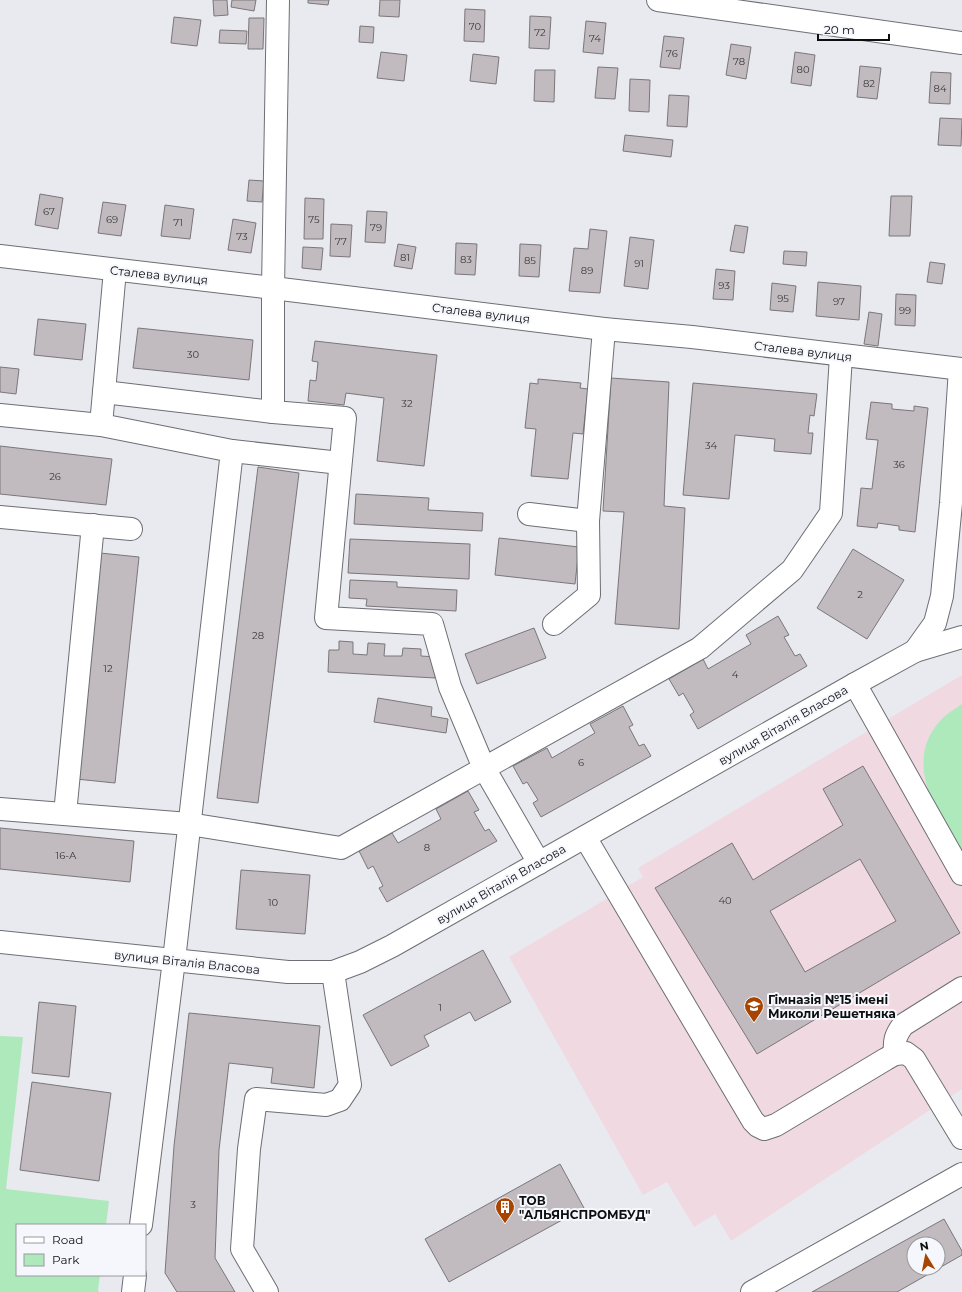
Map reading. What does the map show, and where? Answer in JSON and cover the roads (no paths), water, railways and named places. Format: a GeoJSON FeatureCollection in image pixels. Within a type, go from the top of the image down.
{"type":"FeatureCollection","features":[{"type":"Feature","properties":{"kind":"street"},"geometry":{"type":"LineString","coordinates":[[273,412],[278,0]]}},
{"type":"Feature","properties":{"kind":"street"},"geometry":{"type":"LineString","coordinates":[[658,0],[962,42]]}},
{"type":"Feature","properties":{"kind":"street","name":"Сталева вулиця"},"geometry":{"type":"LineString","coordinates":[[0,256],[604,329],[692,337],[841,356],[961,369]]}},
{"type":"Feature","properties":{"kind":"street"},"geometry":{"type":"LineString","coordinates":[[101,425],[116,270]]}},
{"type":"Feature","properties":{"kind":"street"},"geometry":{"type":"LineString","coordinates":[[554,624],[589,595],[588,521],[604,329]]}},
{"type":"Feature","properties":{"kind":"street"},"geometry":{"type":"LineString","coordinates":[[0,809],[189,824],[341,848],[700,648],[792,570],[831,513],[841,356]]}},
{"type":"Feature","properties":{"kind":"street"},"geometry":{"type":"LineString","coordinates":[[915,651],[935,622],[942,596],[951,503],[961,369]]}},
{"type":"Feature","properties":{"kind":"street"},"geometry":{"type":"LineString","coordinates":[[104,392],[273,412],[345,418],[326,618],[432,624],[450,687],[484,768],[539,863]]}},
{"type":"Feature","properties":{"kind":"street"},"geometry":{"type":"LineString","coordinates":[[0,415],[101,425],[232,451],[340,463]]}},
{"type":"Feature","properties":{"kind":"street"},"geometry":{"type":"LineString","coordinates":[[141,1224],[174,960],[232,451]]}},
{"type":"Feature","properties":{"kind":"street"},"geometry":{"type":"LineString","coordinates":[[529,514],[588,521]]}},
{"type":"Feature","properties":{"kind":"street"},"geometry":{"type":"LineString","coordinates":[[0,517],[131,529]]}},
{"type":"Feature","properties":{"kind":"street"},"geometry":{"type":"LineString","coordinates":[[65,814],[93,525]]}},
{"type":"Feature","properties":{"kind":"street","name":"вулиця Віталія Власова"},"geometry":{"type":"LineString","coordinates":[[0,942],[288,972],[333,972],[360,962],[392,946],[915,651],[962,637]]}},
{"type":"Feature","properties":{"kind":"street"},"geometry":{"type":"LineString","coordinates":[[855,684],[962,874]]}},
{"type":"Feature","properties":{"kind":"street"},"geometry":{"type":"LineString","coordinates":[[585,837],[753,1121],[758,1126],[764,1129],[776,1125],[896,1054],[906,1053],[914,1059],[962,1138]]}},
{"type":"Feature","properties":{"kind":"street"},"geometry":{"type":"LineString","coordinates":[[267,1292],[242,1248],[249,1150],[256,1099],[326,1105],[340,1100],[350,1084],[333,972]]}},
{"type":"Feature","properties":{"kind":"street"},"geometry":{"type":"LineString","coordinates":[[896,1054],[895,1043],[897,1033],[903,1025],[962,988]]}},
{"type":"Feature","properties":{"kind":"street"},"geometry":{"type":"LineString","coordinates":[[752,1292],[962,1174]]}},
{"type":"Feature","properties":{"kind":"street"},"geometry":{"type":"LineString","coordinates":[[133,1292],[135,1276]]}},
{"type":"Feature","properties":{"kind":"place","name":"Гімназія №15 імені Миколи Решетняка"},"geometry":{"type":"Point","coordinates":[754,1023]}},
{"type":"Feature","properties":{"kind":"place","name":"ТОВ \"АЛЬЯНСПРОМБУД\""},"geometry":{"type":"Point","coordinates":[505,1224]}}]}
